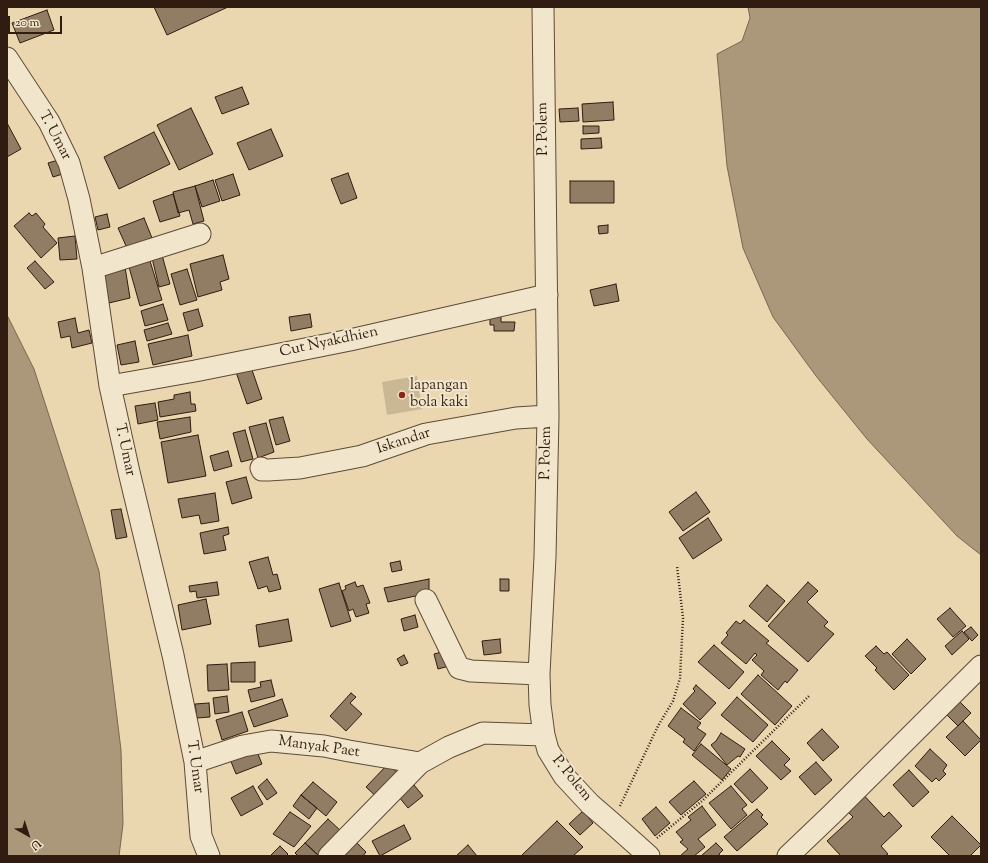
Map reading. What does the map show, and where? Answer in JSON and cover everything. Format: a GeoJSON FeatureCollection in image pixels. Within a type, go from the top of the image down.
{"type":"FeatureCollection","features":[{"type":"Feature","properties":{"kind":"street","name":"P. Polem"},"geometry":{"type":"LineString","coordinates":[[542,7],[548,416],[545,557],[538,674],[540,705],[544,735],[548,750],[564,776],[590,804],[646,853]]}},
{"type":"Feature","properties":{"kind":"street","name":"T. Umar"},"geometry":{"type":"LineString","coordinates":[[7,58],[49,122],[69,163],[79,199],[93,268],[110,386],[173,655],[195,762],[201,836],[209,856]]}},
{"type":"Feature","properties":{"kind":"street"},"geometry":{"type":"LineString","coordinates":[[93,268],[200,234]]}},
{"type":"Feature","properties":{"kind":"street","name":"Cut Nyakdhien"},"geometry":{"type":"LineString","coordinates":[[110,386],[195,371],[350,340],[547,295]]}},
{"type":"Feature","properties":{"kind":"street","name":"Iskandar"},"geometry":{"type":"LineString","coordinates":[[261,468],[262,470],[268,470],[300,468],[362,456],[426,434],[516,418],[548,416]]}},
{"type":"Feature","properties":{"kind":"street"},"geometry":{"type":"LineString","coordinates":[[426,600],[459,668],[471,671],[538,674]]}},
{"type":"Feature","properties":{"kind":"street"},"geometry":{"type":"LineString","coordinates":[[788,856],[860,787],[981,666]]}},
{"type":"Feature","properties":{"kind":"street"},"geometry":{"type":"LineString","coordinates":[[329,856],[420,763],[449,747],[483,733],[544,735]]}},
{"type":"Feature","properties":{"kind":"street","name":"Manyak Paet"},"geometry":{"type":"LineString","coordinates":[[195,762],[243,746],[271,741],[324,746],[420,763]]}},
{"type":"Feature","properties":{"kind":"path"},"geometry":{"type":"LineString","coordinates":[[612,823],[658,726],[673,701],[680,678],[683,618],[677,566]]}},
{"type":"Feature","properties":{"kind":"path"},"geometry":{"type":"LineString","coordinates":[[646,853],[702,802],[809,696]]}},
{"type":"Feature","properties":{"kind":"shaded area"},"geometry":{"type":"Polygon","coordinates":[[[748,7],[981,7],[981,555],[957,536],[867,439],[816,376],[773,317],[743,248],[727,166],[717,54],[742,41],[750,18],[748,7]]]}},
{"type":"Feature","properties":{"kind":"shaded area"},"geometry":{"type":"Polygon","coordinates":[[[7,315],[34,369],[99,571],[121,750],[123,824],[119,856],[7,856],[7,315]]]}},
{"type":"Feature","properties":{"kind":"shaded area","name":"lapangan bola kaki"},"geometry":{"type":"Polygon","coordinates":[[[417,376],[422,409],[387,415],[382,382],[417,376]]]}},
{"type":"Feature","properties":{"kind":"building"},"geometry":{"type":"Polygon","coordinates":[[[154,7],[228,7],[167,35],[154,7]]]}},
{"type":"Feature","properties":{"kind":"building"},"geometry":{"type":"Polygon","coordinates":[[[47,10],[54,30],[20,43],[12,23],[47,10]]]}},
{"type":"Feature","properties":{"kind":"building"},"geometry":{"type":"Polygon","coordinates":[[[242,87],[249,104],[222,114],[215,97],[242,87]]]}},
{"type":"Feature","properties":{"kind":"building"},"geometry":{"type":"Polygon","coordinates":[[[613,102],[614,120],[583,122],[582,104],[613,102]]]}},
{"type":"Feature","properties":{"kind":"building"},"geometry":{"type":"Polygon","coordinates":[[[191,108],[213,154],[179,170],[157,125],[191,108]]]}},
{"type":"Feature","properties":{"kind":"building"},"geometry":{"type":"Polygon","coordinates":[[[578,108],[579,121],[560,122],[559,109],[578,108]]]}},
{"type":"Feature","properties":{"kind":"building"},"geometry":{"type":"Polygon","coordinates":[[[7,123],[21,149],[7,157],[7,123]]]}},
{"type":"Feature","properties":{"kind":"building"},"geometry":{"type":"Polygon","coordinates":[[[583,126],[599,126],[599,133],[583,134],[583,126]]]}},
{"type":"Feature","properties":{"kind":"building"},"geometry":{"type":"Polygon","coordinates":[[[271,129],[283,156],[249,170],[237,143],[271,129]]]}},
{"type":"Feature","properties":{"kind":"building"},"geometry":{"type":"Polygon","coordinates":[[[154,132],[170,164],[119,189],[104,157],[154,132]]]}},
{"type":"Feature","properties":{"kind":"building"},"geometry":{"type":"Polygon","coordinates":[[[601,138],[602,148],[581,149],[581,139],[601,138]]]}},
{"type":"Feature","properties":{"kind":"building"},"geometry":{"type":"Polygon","coordinates":[[[62,159],[66,173],[53,177],[48,163],[62,159]]]}},
{"type":"Feature","properties":{"kind":"building"},"geometry":{"type":"Polygon","coordinates":[[[348,173],[357,198],[341,204],[331,179],[348,173]]]}},
{"type":"Feature","properties":{"kind":"building"},"geometry":{"type":"Polygon","coordinates":[[[233,174],[240,195],[222,201],[215,180],[233,174]]]}},
{"type":"Feature","properties":{"kind":"building"},"geometry":{"type":"Polygon","coordinates":[[[213,180],[220,201],[202,207],[195,186],[213,180]]]}},
{"type":"Feature","properties":{"kind":"building"},"geometry":{"type":"Polygon","coordinates":[[[570,181],[614,181],[614,203],[570,203],[570,181]]]}},
{"type":"Feature","properties":{"kind":"building"},"geometry":{"type":"Polygon","coordinates":[[[195,186],[204,221],[193,224],[189,210],[178,213],[173,192],[195,186]]]}},
{"type":"Feature","properties":{"kind":"building"},"geometry":{"type":"Polygon","coordinates":[[[173,194],[180,216],[160,222],[153,201],[173,194]]]}},
{"type":"Feature","properties":{"kind":"building"},"geometry":{"type":"Polygon","coordinates":[[[29,213],[32,216],[36,213],[45,224],[43,227],[57,243],[41,258],[14,226],[29,213]]]}},
{"type":"Feature","properties":{"kind":"building"},"geometry":{"type":"Polygon","coordinates":[[[107,214],[110,227],[98,230],[95,217],[107,214]]]}},
{"type":"Feature","properties":{"kind":"building"},"geometry":{"type":"Polygon","coordinates":[[[144,218],[152,238],[127,248],[118,228],[144,218]]]}},
{"type":"Feature","properties":{"kind":"building"},"geometry":{"type":"Polygon","coordinates":[[[608,225],[608,233],[599,234],[598,226],[608,225]]]}},
{"type":"Feature","properties":{"kind":"building"},"geometry":{"type":"Polygon","coordinates":[[[75,236],[77,259],[60,260],[58,238],[75,236]]]}},
{"type":"Feature","properties":{"kind":"building"},"geometry":{"type":"Polygon","coordinates":[[[162,255],[170,284],[159,287],[152,258],[162,255]]]}},
{"type":"Feature","properties":{"kind":"building"},"geometry":{"type":"Polygon","coordinates":[[[223,255],[229,279],[220,282],[222,290],[198,297],[190,264],[223,255]]]}},
{"type":"Feature","properties":{"kind":"building"},"geometry":{"type":"Polygon","coordinates":[[[35,261],[54,282],[45,289],[27,268],[35,261]]]}},
{"type":"Feature","properties":{"kind":"building"},"geometry":{"type":"Polygon","coordinates":[[[150,261],[162,300],[140,306],[129,267],[150,261]]]}},
{"type":"Feature","properties":{"kind":"building"},"geometry":{"type":"Polygon","coordinates":[[[125,267],[130,298],[109,303],[103,271],[125,267]]]}},
{"type":"Feature","properties":{"kind":"building"},"geometry":{"type":"Polygon","coordinates":[[[187,269],[197,300],[180,305],[171,274],[187,269]]]}},
{"type":"Feature","properties":{"kind":"building"},"geometry":{"type":"Polygon","coordinates":[[[616,284],[619,301],[594,306],[590,290],[616,284]]]}},
{"type":"Feature","properties":{"kind":"building"},"geometry":{"type":"Polygon","coordinates":[[[163,304],[168,320],[145,326],[141,311],[163,304]]]}},
{"type":"Feature","properties":{"kind":"building"},"geometry":{"type":"Polygon","coordinates":[[[198,309],[203,326],[188,331],[183,313],[198,309]]]}},
{"type":"Feature","properties":{"kind":"building"},"geometry":{"type":"Polygon","coordinates":[[[310,314],[312,327],[291,331],[289,317],[310,314]]]}},
{"type":"Feature","properties":{"kind":"building"},"geometry":{"type":"Polygon","coordinates":[[[490,316],[501,316],[501,322],[515,322],[514,331],[494,331],[494,325],[490,325],[490,316]]]}},
{"type":"Feature","properties":{"kind":"building"},"geometry":{"type":"Polygon","coordinates":[[[75,318],[78,333],[89,330],[92,343],[72,348],[70,336],[61,338],[58,322],[75,318]]]}},
{"type":"Feature","properties":{"kind":"building"},"geometry":{"type":"Polygon","coordinates":[[[168,323],[172,334],[147,341],[144,330],[168,323]]]}},
{"type":"Feature","properties":{"kind":"building"},"geometry":{"type":"Polygon","coordinates":[[[188,335],[192,356],[153,365],[148,344],[188,335]]]}},
{"type":"Feature","properties":{"kind":"building"},"geometry":{"type":"Polygon","coordinates":[[[135,341],[139,362],[121,365],[117,345],[135,341]]]}},
{"type":"Feature","properties":{"kind":"building"},"geometry":{"type":"Polygon","coordinates":[[[251,367],[262,399],[247,404],[236,372],[251,367]]]}},
{"type":"Feature","properties":{"kind":"building"},"geometry":{"type":"Polygon","coordinates":[[[190,392],[191,404],[195,404],[196,411],[160,417],[158,402],[174,399],[174,395],[190,392]]]}},
{"type":"Feature","properties":{"kind":"building"},"geometry":{"type":"Polygon","coordinates":[[[155,403],[158,420],[138,424],[135,406],[155,403]]]}},
{"type":"Feature","properties":{"kind":"building"},"geometry":{"type":"Polygon","coordinates":[[[190,417],[191,432],[160,439],[157,422],[190,417]]]}},
{"type":"Feature","properties":{"kind":"building"},"geometry":{"type":"Polygon","coordinates":[[[283,417],[290,441],[276,445],[269,420],[283,417]]]}},
{"type":"Feature","properties":{"kind":"building"},"geometry":{"type":"Polygon","coordinates":[[[266,423],[274,452],[258,458],[249,427],[266,423]]]}},
{"type":"Feature","properties":{"kind":"building"},"geometry":{"type":"Polygon","coordinates":[[[245,430],[253,459],[241,462],[233,433],[245,430]]]}},
{"type":"Feature","properties":{"kind":"building"},"geometry":{"type":"Polygon","coordinates":[[[198,435],[206,476],[168,483],[161,442],[198,435]]]}},
{"type":"Feature","properties":{"kind":"building"},"geometry":{"type":"Polygon","coordinates":[[[228,451],[232,466],[214,471],[210,456],[228,451]]]}},
{"type":"Feature","properties":{"kind":"building"},"geometry":{"type":"Polygon","coordinates":[[[246,477],[252,498],[232,504],[226,482],[246,477]]]}},
{"type":"Feature","properties":{"kind":"building"},"geometry":{"type":"Polygon","coordinates":[[[696,492],[710,512],[683,531],[669,512],[696,492]]]}},
{"type":"Feature","properties":{"kind":"building"},"geometry":{"type":"Polygon","coordinates":[[[215,493],[219,521],[201,524],[199,515],[182,518],[178,499],[215,493]]]}},
{"type":"Feature","properties":{"kind":"building"},"geometry":{"type":"Polygon","coordinates":[[[121,509],[127,537],[116,539],[111,510],[121,509]]]}},
{"type":"Feature","properties":{"kind":"building"},"geometry":{"type":"Polygon","coordinates":[[[708,518],[722,540],[693,559],[679,538],[708,518]]]}},
{"type":"Feature","properties":{"kind":"building"},"geometry":{"type":"Polygon","coordinates":[[[228,527],[229,534],[223,536],[226,550],[204,554],[200,533],[228,527]]]}},
{"type":"Feature","properties":{"kind":"building"},"geometry":{"type":"Polygon","coordinates":[[[268,557],[273,575],[277,574],[281,589],[269,592],[267,586],[258,589],[249,562],[268,557]]]}},
{"type":"Feature","properties":{"kind":"building"},"geometry":{"type":"Polygon","coordinates":[[[400,561],[402,570],[392,572],[390,563],[400,561]]]}},
{"type":"Feature","properties":{"kind":"building"},"geometry":{"type":"Polygon","coordinates":[[[429,579],[429,593],[388,602],[384,588],[429,579]]]}},
{"type":"Feature","properties":{"kind":"building"},"geometry":{"type":"Polygon","coordinates":[[[500,579],[509,579],[509,591],[500,591],[500,579]]]}},
{"type":"Feature","properties":{"kind":"building"},"geometry":{"type":"Polygon","coordinates":[[[217,582],[219,595],[197,598],[196,591],[190,592],[189,586],[217,582]]]}},
{"type":"Feature","properties":{"kind":"building"},"geometry":{"type":"Polygon","coordinates":[[[355,582],[357,587],[363,585],[370,603],[366,604],[369,613],[356,617],[353,609],[349,611],[342,591],[346,589],[345,586],[355,582]]]}},
{"type":"Feature","properties":{"kind":"building"},"geometry":{"type":"Polygon","coordinates":[[[808,582],[818,591],[807,602],[828,622],[824,626],[834,634],[808,662],[768,626],[808,582]]]}},
{"type":"Feature","properties":{"kind":"building"},"geometry":{"type":"Polygon","coordinates":[[[339,583],[351,621],[331,627],[319,589],[339,583]]]}},
{"type":"Feature","properties":{"kind":"building"},"geometry":{"type":"Polygon","coordinates":[[[767,585],[785,601],[767,622],[749,606],[767,585]]]}},
{"type":"Feature","properties":{"kind":"building"},"geometry":{"type":"Polygon","coordinates":[[[206,599],[211,624],[182,630],[178,605],[206,599]]]}},
{"type":"Feature","properties":{"kind":"building"},"geometry":{"type":"Polygon","coordinates":[[[950,608],[966,626],[953,637],[937,619],[950,608]]]}},
{"type":"Feature","properties":{"kind":"building"},"geometry":{"type":"Polygon","coordinates":[[[415,615],[418,627],[404,631],[401,619],[415,615]]]}},
{"type":"Feature","properties":{"kind":"building"},"geometry":{"type":"Polygon","coordinates":[[[288,619],[292,641],[259,647],[256,625],[288,619]]]}},
{"type":"Feature","properties":{"kind":"building"},"geometry":{"type":"Polygon","coordinates":[[[744,620],[769,641],[766,643],[798,670],[787,683],[785,681],[778,690],[761,675],[764,671],[752,660],[757,655],[755,653],[746,664],[721,643],[728,635],[726,633],[736,621],[740,624],[744,620]]]}},
{"type":"Feature","properties":{"kind":"building"},"geometry":{"type":"Polygon","coordinates":[[[971,627],[978,635],[972,641],[964,632],[971,627]]]}},
{"type":"Feature","properties":{"kind":"building"},"geometry":{"type":"Polygon","coordinates":[[[962,631],[969,639],[952,655],[945,646],[962,631]]]}},
{"type":"Feature","properties":{"kind":"building"},"geometry":{"type":"Polygon","coordinates":[[[500,639],[501,653],[484,655],[482,641],[500,639]]]}},
{"type":"Feature","properties":{"kind":"building"},"geometry":{"type":"Polygon","coordinates":[[[907,639],[926,659],[911,674],[892,654],[907,639]]]}},
{"type":"Feature","properties":{"kind":"building"},"geometry":{"type":"Polygon","coordinates":[[[714,645],[744,672],[729,689],[698,662],[714,645]]]}},
{"type":"Feature","properties":{"kind":"building"},"geometry":{"type":"Polygon","coordinates":[[[876,646],[884,654],[887,652],[909,675],[894,690],[875,670],[877,668],[865,656],[876,646]]]}},
{"type":"Feature","properties":{"kind":"building"},"geometry":{"type":"Polygon","coordinates":[[[449,650],[453,665],[438,669],[434,654],[449,650]]]}},
{"type":"Feature","properties":{"kind":"building"},"geometry":{"type":"Polygon","coordinates":[[[404,655],[408,663],[401,666],[397,659],[404,655]]]}},
{"type":"Feature","properties":{"kind":"building"},"geometry":{"type":"Polygon","coordinates":[[[255,662],[255,682],[231,682],[231,663],[255,662]]]}},
{"type":"Feature","properties":{"kind":"building"},"geometry":{"type":"Polygon","coordinates":[[[227,664],[229,690],[208,691],[207,665],[227,664]]]}},
{"type":"Feature","properties":{"kind":"building"},"geometry":{"type":"Polygon","coordinates":[[[758,675],[792,706],[775,725],[741,694],[758,675]]]}},
{"type":"Feature","properties":{"kind":"building"},"geometry":{"type":"Polygon","coordinates":[[[271,680],[275,696],[251,702],[248,690],[261,687],[260,682],[271,680]]]}},
{"type":"Feature","properties":{"kind":"building"},"geometry":{"type":"Polygon","coordinates":[[[696,685],[716,703],[700,720],[683,704],[695,691],[693,689],[696,685]]]}},
{"type":"Feature","properties":{"kind":"building"},"geometry":{"type":"Polygon","coordinates":[[[351,693],[356,697],[350,703],[362,714],[346,731],[330,716],[351,693]]]}},
{"type":"Feature","properties":{"kind":"building"},"geometry":{"type":"Polygon","coordinates":[[[227,696],[229,712],[215,714],[213,698],[227,696]]]}},
{"type":"Feature","properties":{"kind":"building"},"geometry":{"type":"Polygon","coordinates":[[[737,697],[768,725],[753,742],[721,715],[737,697]]]}},
{"type":"Feature","properties":{"kind":"building"},"geometry":{"type":"Polygon","coordinates":[[[955,697],[971,713],[958,726],[942,710],[955,697]]]}},
{"type":"Feature","properties":{"kind":"building"},"geometry":{"type":"Polygon","coordinates":[[[282,699],[288,716],[254,727],[248,711],[282,699]]]}},
{"type":"Feature","properties":{"kind":"building"},"geometry":{"type":"Polygon","coordinates":[[[209,703],[210,717],[197,718],[195,704],[209,703]]]}},
{"type":"Feature","properties":{"kind":"building"},"geometry":{"type":"Polygon","coordinates":[[[681,708],[701,723],[697,728],[706,734],[694,751],[683,742],[685,739],[668,726],[681,708]]]}},
{"type":"Feature","properties":{"kind":"building"},"geometry":{"type":"Polygon","coordinates":[[[242,712],[248,731],[222,740],[216,720],[242,712]]]}},
{"type":"Feature","properties":{"kind":"building"},"geometry":{"type":"Polygon","coordinates":[[[963,721],[981,740],[965,756],[946,737],[963,721]]]}},
{"type":"Feature","properties":{"kind":"building"},"geometry":{"type":"Polygon","coordinates":[[[822,729],[839,747],[823,761],[807,743],[822,729]]]}},
{"type":"Feature","properties":{"kind":"building"},"geometry":{"type":"Polygon","coordinates":[[[721,733],[745,749],[740,757],[738,756],[727,765],[711,745],[716,741],[721,733]]]}},
{"type":"Feature","properties":{"kind":"building"},"geometry":{"type":"Polygon","coordinates":[[[772,741],[790,759],[784,765],[791,771],[781,780],[756,756],[772,741]]]}},
{"type":"Feature","properties":{"kind":"building"},"geometry":{"type":"Polygon","coordinates":[[[701,744],[731,769],[722,780],[692,755],[701,744]]]}},
{"type":"Feature","properties":{"kind":"building"},"geometry":{"type":"Polygon","coordinates":[[[256,749],[262,764],[236,774],[230,759],[256,749]]]}},
{"type":"Feature","properties":{"kind":"building"},"geometry":{"type":"Polygon","coordinates":[[[930,749],[947,765],[943,771],[946,774],[939,781],[936,778],[932,782],[915,766],[930,749]]]}},
{"type":"Feature","properties":{"kind":"building"},"geometry":{"type":"Polygon","coordinates":[[[816,762],[832,780],[815,795],[799,777],[816,762]]]}},
{"type":"Feature","properties":{"kind":"building"},"geometry":{"type":"Polygon","coordinates":[[[388,764],[402,777],[380,800],[366,787],[388,764]]]}},
{"type":"Feature","properties":{"kind":"building"},"geometry":{"type":"Polygon","coordinates":[[[750,769],[768,788],[752,803],[734,784],[750,769]]]}},
{"type":"Feature","properties":{"kind":"building"},"geometry":{"type":"Polygon","coordinates":[[[909,770],[929,792],[913,807],[893,785],[909,770]]]}},
{"type":"Feature","properties":{"kind":"building"},"geometry":{"type":"Polygon","coordinates":[[[267,779],[277,793],[267,800],[258,787],[267,779]]]}},
{"type":"Feature","properties":{"kind":"building"},"geometry":{"type":"Polygon","coordinates":[[[694,781],[706,794],[681,815],[669,802],[694,781]]]}},
{"type":"Feature","properties":{"kind":"building"},"geometry":{"type":"Polygon","coordinates":[[[313,782],[337,802],[326,816],[301,795],[313,782]]]}},
{"type":"Feature","properties":{"kind":"building"},"geometry":{"type":"Polygon","coordinates":[[[414,785],[423,796],[408,808],[399,797],[414,785]]]}},
{"type":"Feature","properties":{"kind":"building"},"geometry":{"type":"Polygon","coordinates":[[[253,786],[263,804],[241,816],[231,798],[253,786]]]}},
{"type":"Feature","properties":{"kind":"building"},"geometry":{"type":"Polygon","coordinates":[[[731,786],[747,805],[742,809],[747,815],[731,829],[709,803],[731,786]]]}},
{"type":"Feature","properties":{"kind":"building"},"geometry":{"type":"Polygon","coordinates":[[[860,791],[884,817],[889,812],[902,826],[881,846],[888,854],[885,856],[841,856],[827,841],[853,817],[843,807],[860,791]]]}},
{"type":"Feature","properties":{"kind":"building"},"geometry":{"type":"Polygon","coordinates":[[[301,795],[317,808],[309,819],[293,806],[301,795]]]}},
{"type":"Feature","properties":{"kind":"building"},"geometry":{"type":"Polygon","coordinates":[[[702,806],[716,825],[698,839],[705,847],[694,856],[680,856],[688,849],[680,842],[683,840],[676,832],[691,820],[688,817],[702,806]]]}},
{"type":"Feature","properties":{"kind":"building"},"geometry":{"type":"Polygon","coordinates":[[[656,807],[670,823],[655,836],[642,819],[656,807]]]}},
{"type":"Feature","properties":{"kind":"building"},"geometry":{"type":"Polygon","coordinates":[[[757,809],[763,815],[761,817],[768,824],[737,851],[724,837],[757,809]]]}},
{"type":"Feature","properties":{"kind":"building"},"geometry":{"type":"Polygon","coordinates":[[[583,811],[593,823],[580,835],[569,824],[583,811]]]}},
{"type":"Feature","properties":{"kind":"building"},"geometry":{"type":"Polygon","coordinates":[[[290,812],[311,826],[294,847],[273,834],[290,812]]]}},
{"type":"Feature","properties":{"kind":"building"},"geometry":{"type":"Polygon","coordinates":[[[952,816],[981,845],[970,856],[950,856],[931,837],[952,816]]]}},
{"type":"Feature","properties":{"kind":"building"},"geometry":{"type":"Polygon","coordinates":[[[328,819],[342,832],[319,856],[305,843],[328,819]]]}},
{"type":"Feature","properties":{"kind":"building"},"geometry":{"type":"Polygon","coordinates":[[[557,821],[583,847],[573,856],[521,856],[557,821]]]}},
{"type":"Feature","properties":{"kind":"building"},"geometry":{"type":"Polygon","coordinates":[[[404,825],[411,839],[380,856],[372,841],[404,825]]]}},
{"type":"Feature","properties":{"kind":"building"},"geometry":{"type":"Polygon","coordinates":[[[352,838],[366,852],[363,856],[334,856],[352,838]]]}},
{"type":"Feature","properties":{"kind":"building"},"geometry":{"type":"Polygon","coordinates":[[[305,843],[319,856],[298,856],[295,853],[305,843]]]}},
{"type":"Feature","properties":{"kind":"building"},"geometry":{"type":"Polygon","coordinates":[[[716,843],[723,850],[719,854],[720,856],[701,856],[716,843]]]}},
{"type":"Feature","properties":{"kind":"building"},"geometry":{"type":"Polygon","coordinates":[[[468,845],[477,856],[456,856],[468,845]]]}},
{"type":"Feature","properties":{"kind":"building"},"geometry":{"type":"Polygon","coordinates":[[[280,846],[288,854],[286,856],[270,856],[280,846]]]}},
{"type":"Feature","properties":{"kind":"place","name":"lapangan bola kaki"},"geometry":{"type":"Point","coordinates":[402,395]}}]}
